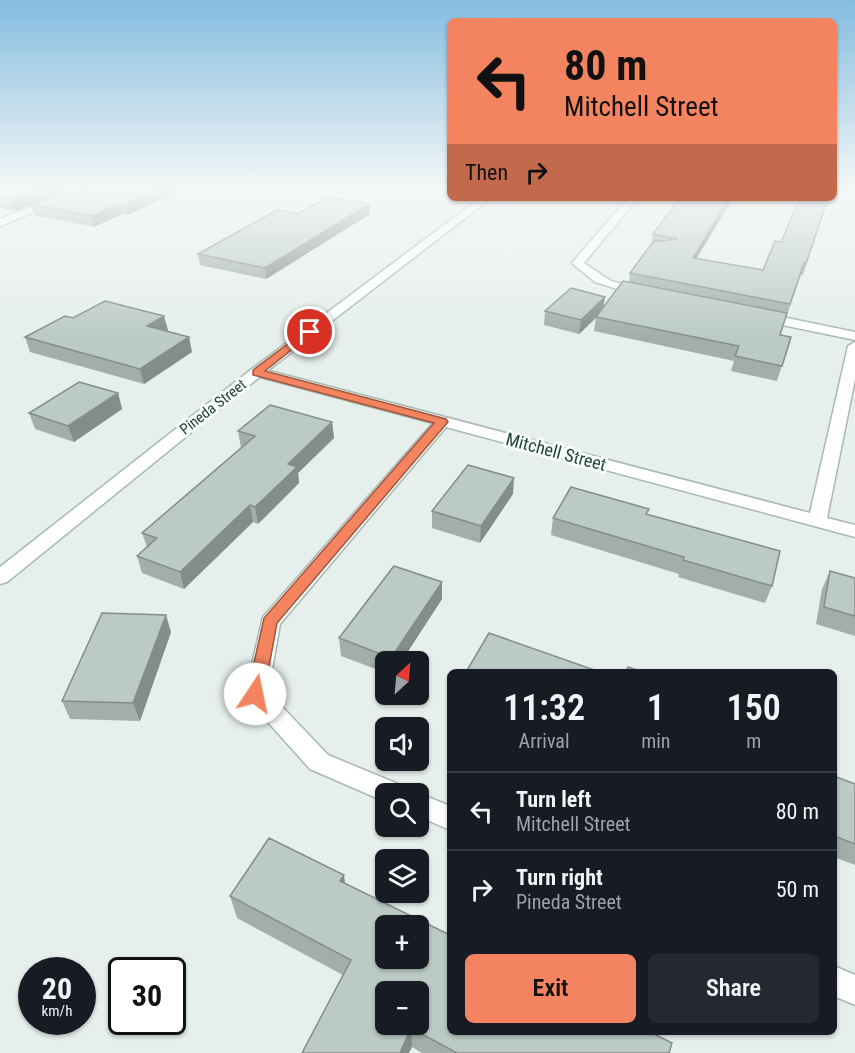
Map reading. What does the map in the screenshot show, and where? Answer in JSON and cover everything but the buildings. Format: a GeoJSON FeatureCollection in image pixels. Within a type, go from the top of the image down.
{"type":"FeatureCollection","features":[{"type":"Feature","properties":{"kind":"street","name":"Pineda Street"},"geometry":{"type":"LineString","coordinates":[[0,577],[257,372],[432,239]]}},
{"type":"Feature","properties":{"kind":"street"},"geometry":{"type":"LineString","coordinates":[[598,239],[578,263],[589,276],[618,288],[652,295]]}},
{"type":"Feature","properties":{"kind":"street"},"geometry":{"type":"LineString","coordinates":[[753,315],[855,336]]}},
{"type":"Feature","properties":{"kind":"street"},"geometry":{"type":"LineString","coordinates":[[818,521],[855,346]]}},
{"type":"Feature","properties":{"kind":"street","name":"Mitchell Street"},"geometry":{"type":"LineString","coordinates":[[257,372],[855,531]]}},
{"type":"Feature","properties":{"kind":"street"},"geometry":{"type":"LineString","coordinates":[[375,786],[319,762],[255,694],[270,622],[442,422]]}},
{"type":"Feature","properties":{"kind":"street"},"geometry":{"type":"LineString","coordinates":[[429,809],[447,817]]}},
{"type":"Feature","properties":{"kind":"street"},"geometry":{"type":"LineString","coordinates":[[837,982],[855,990]]}},
{"type":"Feature","properties":{"kind":"route"},"geometry":{"type":"LineString","coordinates":[[255,694],[270,622],[442,422],[257,372],[310,332]]}}]}
